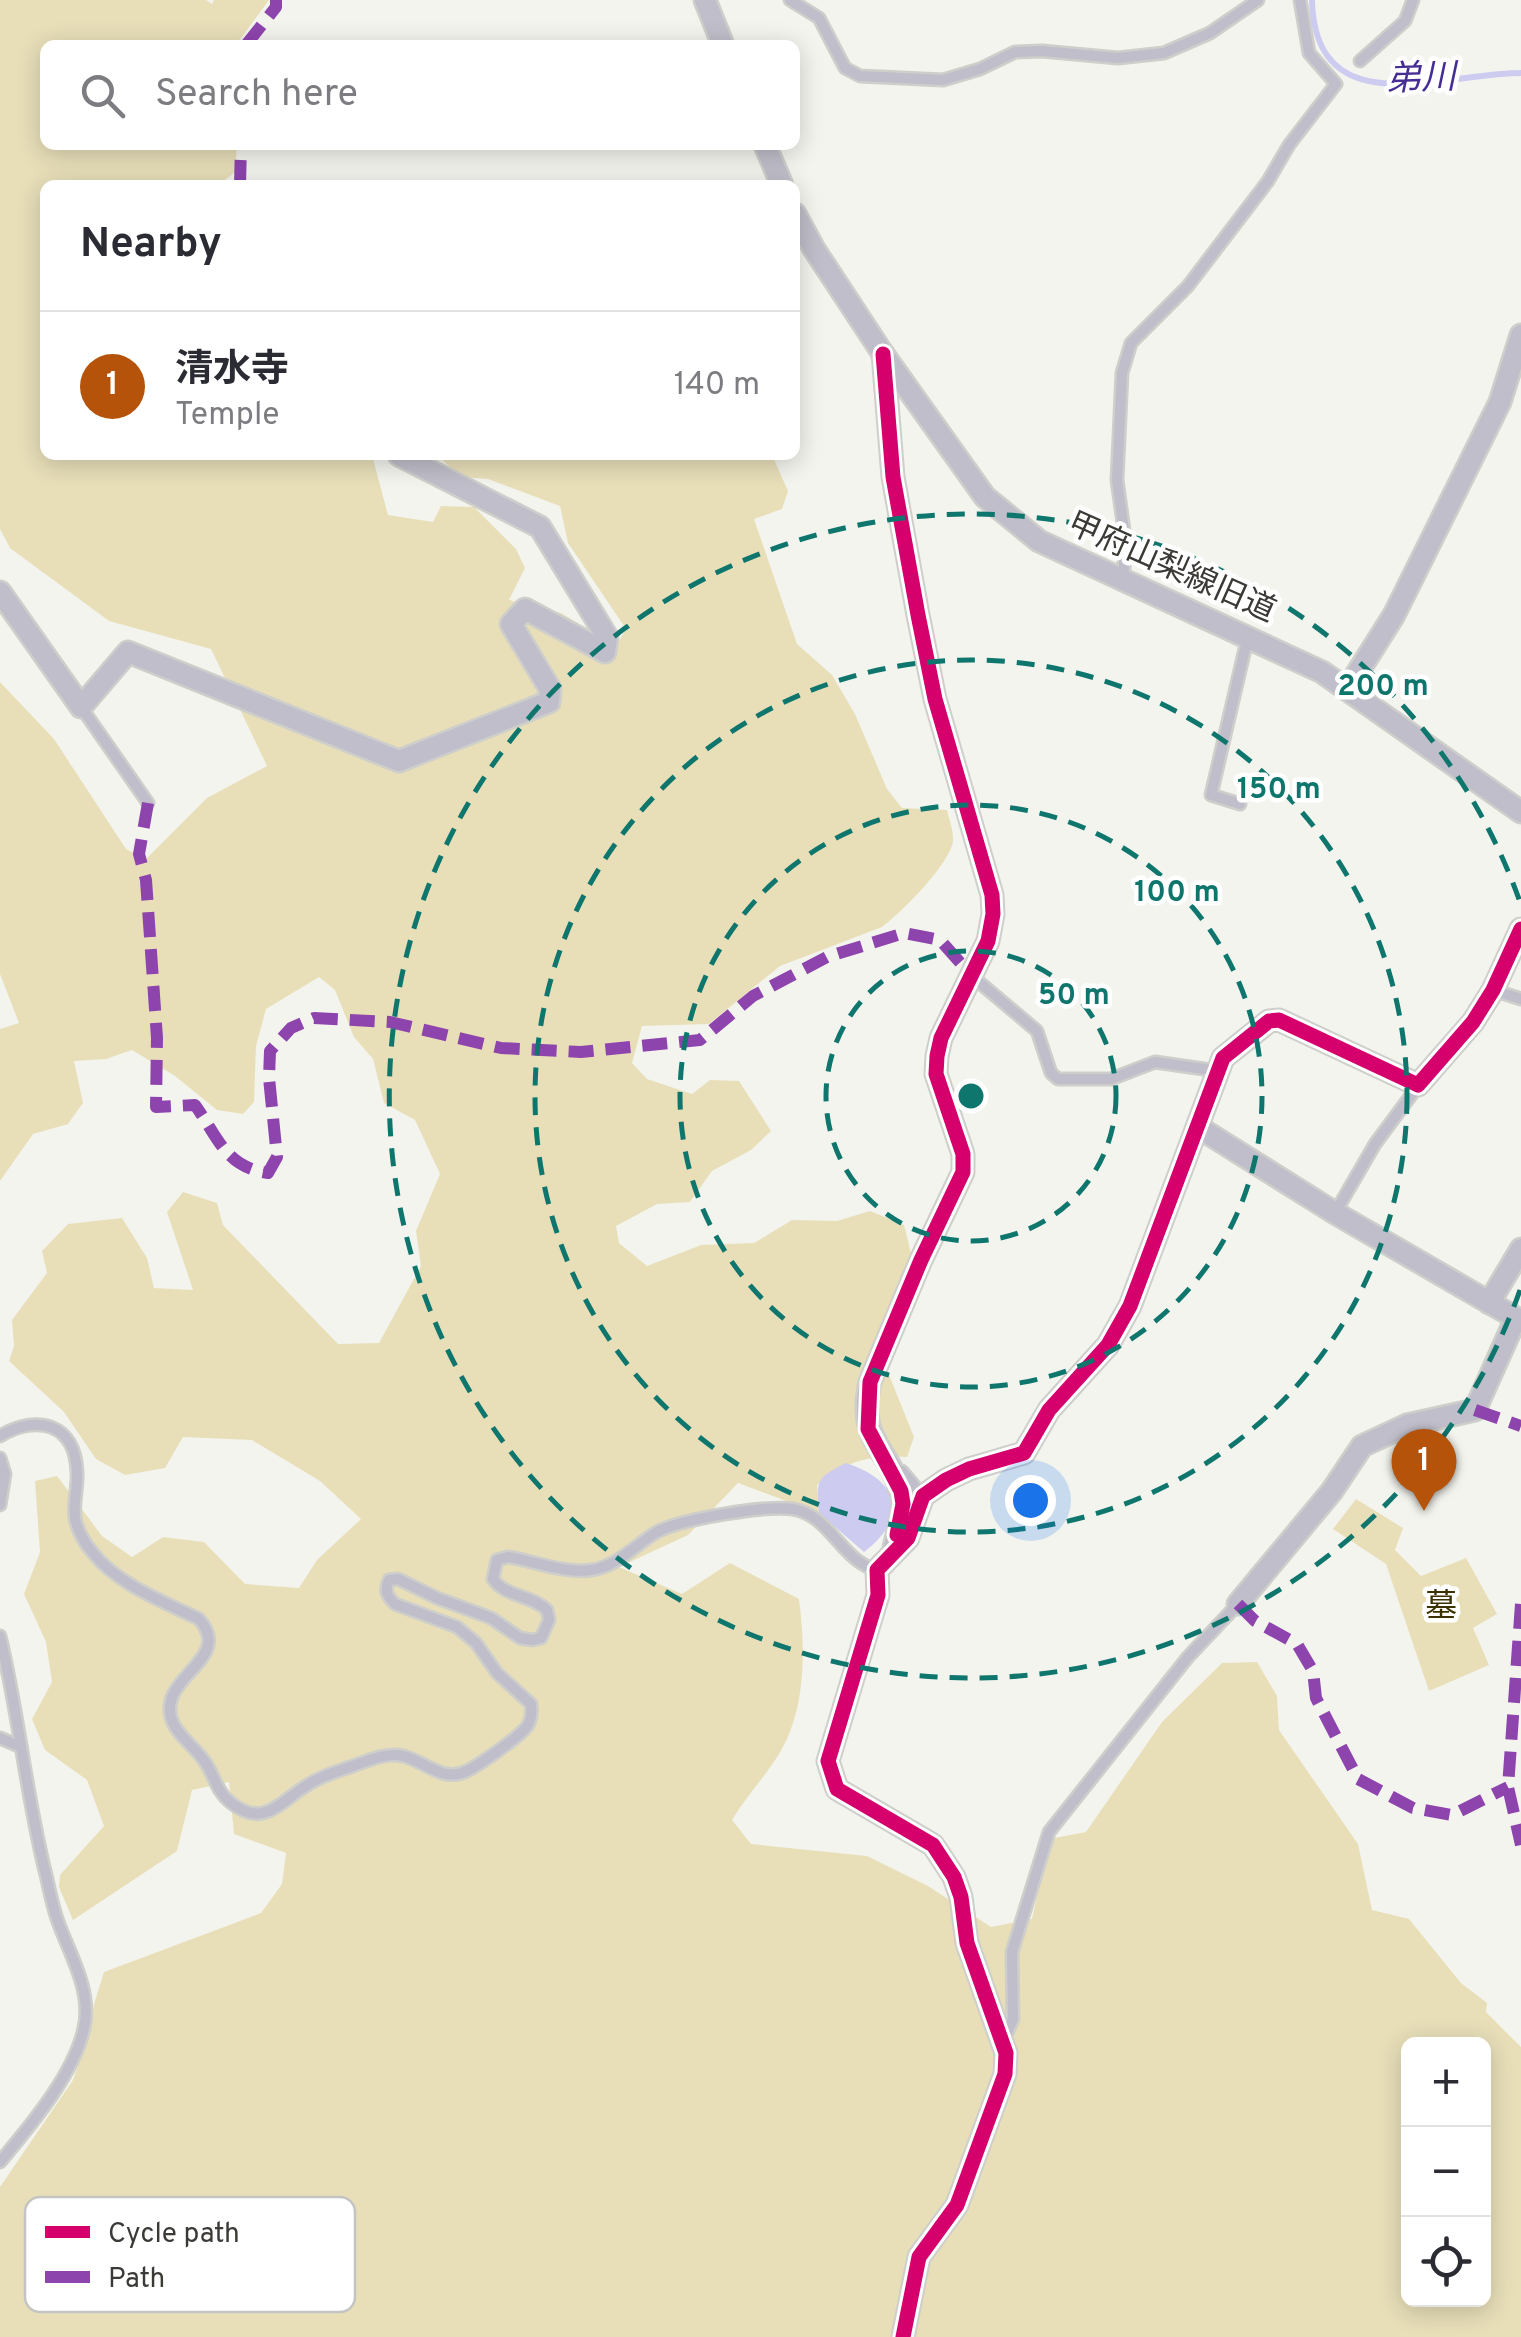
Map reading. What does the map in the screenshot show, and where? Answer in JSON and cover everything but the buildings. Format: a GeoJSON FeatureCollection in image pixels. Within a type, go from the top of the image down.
{"type":"FeatureCollection","features":[{"type":"Feature","properties":{"kind":"street"},"geometry":{"type":"LineString","coordinates":[[705,0],[721,40]]}},
{"type":"Feature","properties":{"kind":"street"},"geometry":{"type":"LineString","coordinates":[[767,150],[780,180]]}},
{"type":"Feature","properties":{"kind":"street","name":"甲府山梨線旧道"},"geometry":{"type":"LineString","coordinates":[[800,223],[883,354],[985,497],[1052,550],[1248,636],[1348,688],[1521,812]]}},
{"type":"Feature","properties":{"kind":"street"},"geometry":{"type":"LineString","coordinates":[[800,259],[814,249]]}},
{"type":"Feature","properties":{"kind":"street"},"geometry":{"type":"LineString","coordinates":[[1348,688],[1394,615],[1500,402],[1521,336]]}},
{"type":"Feature","properties":{"kind":"street"},"geometry":{"type":"LineString","coordinates":[[883,354],[893,477],[918,614],[935,699],[992,895],[993,914],[988,941],[941,1038],[937,1056],[936,1074],[964,1154],[963,1172],[921,1260],[867,1396],[868,1429],[901,1491],[903,1504],[894,1550]]}},
{"type":"Feature","properties":{"kind":"street"},"geometry":{"type":"LineString","coordinates":[[0,592],[81,708],[128,652],[399,761],[549,702],[550,689],[511,624],[525,609],[605,652],[607,638],[540,527],[409,460]]}},
{"type":"Feature","properties":{"kind":"street"},"geometry":{"type":"LineString","coordinates":[[904,2337],[918,2257],[957,2205],[1004,2074],[1006,2053],[967,1942],[961,1897],[942,1857],[932,1845],[837,1789],[828,1761],[878,1594],[877,1570],[908,1538],[923,1496],[969,1469],[1024,1453],[1049,1410],[1108,1345],[1130,1306],[1223,1058],[1269,1021],[1279,1020],[1418,1085],[1473,1022],[1493,990],[1521,929]]}},
{"type":"Feature","properties":{"kind":"street"},"geometry":{"type":"LineString","coordinates":[[1198,1127],[1335,1214],[1356,1222],[1518,1320],[1475,1410],[1408,1424],[1362,1446],[1332,1491],[1238,1604]]}},
{"type":"Feature","properties":{"kind":"street"},"geometry":{"type":"LineString","coordinates":[[1490,1302],[1521,1249]]}},
{"type":"Feature","properties":{"kind":"lane"},"geometry":{"type":"LineString","coordinates":[[790,0],[819,18],[846,68],[860,76],[944,80],[1015,52],[1118,58],[1164,53],[1210,33],[1258,0]]}},
{"type":"Feature","properties":{"kind":"lane"},"geometry":{"type":"LineString","coordinates":[[1124,583],[1124,530],[1118,480],[1122,373],[1130,343],[1188,286],[1336,84],[1310,53],[1300,0]]}},
{"type":"Feature","properties":{"kind":"lane"},"geometry":{"type":"LineString","coordinates":[[1360,61],[1405,20],[1413,0]]}},
{"type":"Feature","properties":{"kind":"lane"},"geometry":{"type":"LineString","coordinates":[[1240,804],[1211,795],[1248,636]]}},
{"type":"Feature","properties":{"kind":"lane"},"geometry":{"type":"LineString","coordinates":[[81,708],[148,803]]}},
{"type":"Feature","properties":{"kind":"lane"},"geometry":{"type":"LineString","coordinates":[[973,977],[1037,1031],[1051,1073],[1058,1079],[1111,1079],[1155,1062],[1218,1071]]}},
{"type":"Feature","properties":{"kind":"lane"},"geometry":{"type":"LineString","coordinates":[[1493,990],[1521,999]]}},
{"type":"Feature","properties":{"kind":"lane"},"geometry":{"type":"LineString","coordinates":[[1335,1214],[1375,1144],[1418,1085]]}},
{"type":"Feature","properties":{"kind":"lane"},"geometry":{"type":"LineString","coordinates":[[0,1436],[16,1426],[34,1422],[56,1429],[73,1450],[77,1467],[76,1524],[92,1553],[106,1568],[206,1626],[210,1648],[177,1684],[170,1705],[172,1720],[206,1762],[225,1798],[251,1815],[268,1813],[326,1775],[389,1755],[404,1756],[438,1773],[466,1772],[526,1728],[532,1714],[531,1704],[497,1673],[476,1642],[456,1628],[395,1604],[387,1596],[389,1580],[398,1579],[491,1618],[520,1638],[532,1640],[542,1638],[547,1629],[547,1610],[539,1602],[499,1588],[493,1579],[498,1560],[508,1557],[596,1570],[672,1525],[787,1508],[810,1516],[828,1529],[860,1566],[877,1570]]}},
{"type":"Feature","properties":{"kind":"lane"},"geometry":{"type":"LineString","coordinates":[[0,1458],[4,1474],[0,1505]]}},
{"type":"Feature","properties":{"kind":"lane"},"geometry":{"type":"LineString","coordinates":[[890,1471],[902,1472],[923,1496]]}},
{"type":"Feature","properties":{"kind":"lane"},"geometry":{"type":"LineString","coordinates":[[1002,2043],[1013,2019],[1012,1952],[1049,1832],[1188,1657],[1238,1604]]}},
{"type":"Feature","properties":{"kind":"lane"},"geometry":{"type":"LineString","coordinates":[[0,1636],[34,1829],[58,1924],[76,1963],[86,2014],[80,2042],[38,2118],[0,2162]]}},
{"type":"Feature","properties":{"kind":"lane"},"geometry":{"type":"LineString","coordinates":[[0,1738],[21,1747]]}},
{"type":"Feature","properties":{"kind":"green space"},"geometry":{"type":"Polygon","coordinates":[[[0,0],[206,0],[212,4],[214,0],[269,0],[240,40],[40,40],[40,150],[237,150],[235,172],[225,180],[40,180],[40,460],[373,460],[388,515],[433,522],[441,506],[474,507],[516,549],[525,568],[509,600],[561,613],[616,646],[626,629],[568,543],[560,506],[488,479],[461,477],[442,460],[774,460],[788,491],[782,509],[754,519],[797,644],[832,675],[855,714],[887,789],[902,808],[947,810],[953,841],[950,851],[912,900],[882,927],[780,966],[709,1024],[642,1026],[632,1063],[647,1079],[692,1094],[710,1080],[739,1081],[771,1131],[751,1150],[712,1171],[690,1202],[657,1204],[616,1226],[619,1243],[647,1266],[701,1245],[754,1243],[792,1220],[837,1221],[870,1211],[904,1225],[913,1261],[879,1350],[914,1437],[907,1457],[859,1461],[839,1470],[817,1485],[819,1513],[738,1483],[688,1535],[619,1567],[682,1594],[730,1563],[799,1599],[802,1671],[793,1725],[774,1761],[732,1820],[751,1844],[867,1856],[928,1886],[991,1927],[1032,1919],[1049,1839],[1086,1832],[1162,1722],[1222,1663],[1257,1662],[1277,1696],[1279,1730],[1358,1844],[1372,1910],[1409,1919],[1461,1983],[1487,2003],[1486,2012],[1521,2047],[1521,2337],[0,2337],[0,2187],[73,2080],[104,1972],[261,1913],[282,1884],[286,1853],[234,1834],[229,1782],[192,1790],[177,1851],[73,1920],[59,1887],[60,1875],[104,1826],[87,1780],[45,1750],[32,1719],[52,1682],[46,1642],[24,1594],[40,1552],[35,1481],[57,1476],[102,1536],[132,1557],[163,1537],[204,1542],[245,1584],[299,1588],[317,1560],[361,1519],[320,1481],[252,1440],[183,1437],[165,1468],[125,1475],[96,1459],[64,1412],[9,1361],[14,1346],[12,1320],[47,1273],[42,1251],[68,1224],[122,1218],[147,1258],[154,1288],[193,1290],[167,1212],[183,1192],[217,1203],[223,1225],[338,1344],[379,1343],[421,1266],[416,1231],[440,1174],[415,1120],[384,1103],[373,1059],[354,1037],[335,990],[319,977],[266,1009],[256,1046],[254,1102],[243,1114],[217,1110],[175,1076],[132,1050],[106,1059],[74,1061],[83,1103],[68,1124],[33,1134],[0,1181],[0,1029],[19,1023],[0,974],[0,682],[54,739],[126,849],[146,859],[207,798],[267,766],[211,649],[109,621],[10,548],[0,529],[0,0]]]}},
{"type":"Feature","properties":{"kind":"green space","name":"墓"},"geometry":{"type":"Polygon","coordinates":[[[1356,1499],[1403,1528],[1395,1550],[1421,1576],[1466,1558],[1497,1614],[1473,1628],[1489,1665],[1429,1691],[1386,1564],[1333,1529],[1356,1499]]]}},
{"type":"Feature","properties":{"kind":"water"},"geometry":{"type":"Polygon","coordinates":[[[846,1463],[878,1479],[892,1501],[888,1526],[864,1552],[819,1513],[820,1481],[846,1463]]]}},
{"type":"Feature","properties":{"kind":"waterway","name":"弟川"},"geometry":{"type":"LineString","coordinates":[[1312,0],[1319,39],[1335,65],[1359,78],[1388,84],[1421,83],[1521,73]]}},
{"type":"Feature","properties":{"kind":"marked path"},"geometry":{"type":"LineString","coordinates":[[250,40],[276,7],[276,0]]}},
{"type":"Feature","properties":{"kind":"marked path"},"geometry":{"type":"LineString","coordinates":[[240,180],[241,150]]}},
{"type":"Feature","properties":{"kind":"marked path"},"geometry":{"type":"LineString","coordinates":[[148,803],[139,854],[146,880],[157,1038],[156,1107],[195,1105],[224,1149],[253,1170],[268,1173],[277,1157],[270,1051],[291,1028],[314,1018],[390,1022],[501,1048],[581,1052],[700,1040],[753,996],[827,957],[904,933],[940,940],[973,977]]}},
{"type":"Feature","properties":{"kind":"marked path"},"geometry":{"type":"LineString","coordinates":[[1475,1410],[1521,1426]]}},
{"type":"Feature","properties":{"kind":"marked path"},"geometry":{"type":"LineString","coordinates":[[1238,1604],[1255,1621],[1297,1644],[1313,1671],[1316,1698],[1358,1779],[1413,1808],[1452,1815],[1508,1787]]}},
{"type":"Feature","properties":{"kind":"marked path"},"geometry":{"type":"LineString","coordinates":[[1521,1604],[1508,1787],[1521,1845]]}},
{"type":"Feature","properties":{"kind":"cycle path"},"geometry":{"type":"LineString","coordinates":[[883,354],[893,477],[918,615],[935,699],[992,895],[993,914],[988,941],[941,1038],[937,1056],[936,1074],[963,1154],[963,1172],[870,1382],[868,1429],[901,1491],[903,1504],[897,1535]]}},
{"type":"Feature","properties":{"kind":"cycle path"},"geometry":{"type":"LineString","coordinates":[[903,2337],[919,2257],[957,2205],[1005,2074],[1006,2053],[967,1943],[961,1897],[954,1877],[933,1845],[837,1789],[828,1761],[878,1595],[877,1570],[908,1538],[923,1496],[969,1469],[1024,1453],[1049,1410],[1108,1345],[1130,1306],[1223,1058],[1269,1021],[1279,1020],[1418,1085],[1473,1022],[1493,990],[1521,929]]}},
{"type":"Feature","properties":{"kind":"place","name":"清水寺"},"geometry":{"type":"Point","coordinates":[1424,1511]}}]}
